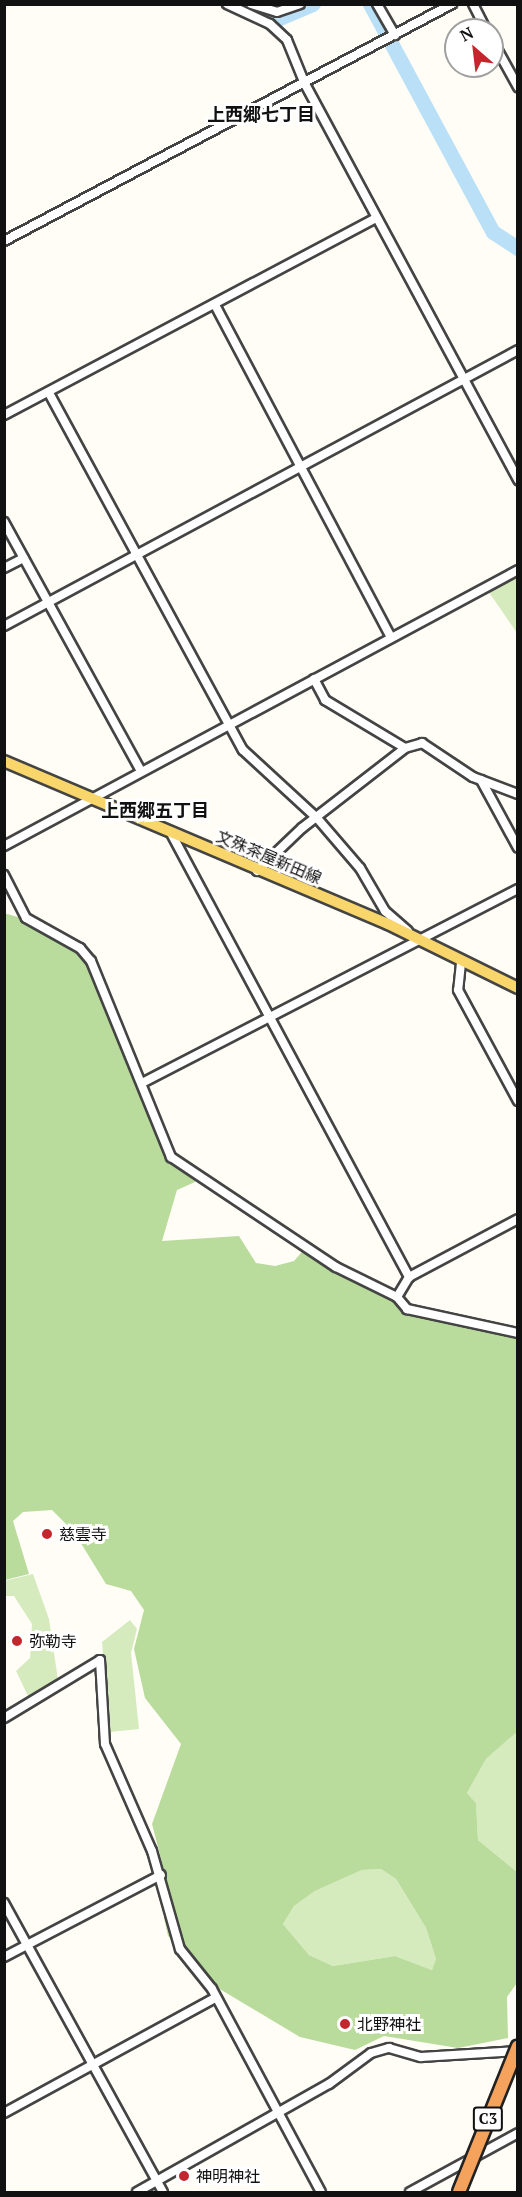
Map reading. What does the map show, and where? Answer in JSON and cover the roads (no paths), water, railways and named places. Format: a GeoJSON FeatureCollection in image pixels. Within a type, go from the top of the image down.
{"type":"FeatureCollection","features":[{"type":"Feature","properties":{"kind":"highway","name":"C3"},"geometry":{"type":"LineString","coordinates":[[459,2193],[518,2046]]}},
{"type":"Feature","properties":{"kind":"main road","name":"文殊茶屋新田線"},"geometry":{"type":"LineString","coordinates":[[4,761],[416,939],[461,963],[518,988]]}},
{"type":"Feature","properties":{"kind":"street"},"geometry":{"type":"LineString","coordinates":[[227,4],[270,24],[287,40],[305,84],[518,480]]}},
{"type":"Feature","properties":{"kind":"street"},"geometry":{"type":"LineString","coordinates":[[251,4],[277,12],[300,4]]}},
{"type":"Feature","properties":{"kind":"street"},"geometry":{"type":"LineString","coordinates":[[377,4],[395,35]]}},
{"type":"Feature","properties":{"kind":"street"},"geometry":{"type":"LineString","coordinates":[[4,241],[305,84],[452,4]]}},
{"type":"Feature","properties":{"kind":"street"},"geometry":{"type":"LineString","coordinates":[[473,4],[480,18]]}},
{"type":"Feature","properties":{"kind":"street"},"geometry":{"type":"LineString","coordinates":[[504,62],[518,87]]}},
{"type":"Feature","properties":{"kind":"street"},"geometry":{"type":"LineString","coordinates":[[4,415],[376,218]]}},
{"type":"Feature","properties":{"kind":"street"},"geometry":{"type":"LineString","coordinates":[[214,305],[390,636]]}},
{"type":"Feature","properties":{"kind":"street"},"geometry":{"type":"LineString","coordinates":[[4,626],[518,350]]}},
{"type":"Feature","properties":{"kind":"street"},"geometry":{"type":"LineString","coordinates":[[49,393],[227,726],[253,762],[317,818],[360,868],[385,911],[416,939]]}},
{"type":"Feature","properties":{"kind":"street"},"geometry":{"type":"LineString","coordinates":[[4,522],[141,771]]}},
{"type":"Feature","properties":{"kind":"street"},"geometry":{"type":"LineString","coordinates":[[4,568],[24,558]]}},
{"type":"Feature","properties":{"kind":"street"},"geometry":{"type":"LineString","coordinates":[[4,846],[390,636],[518,570]]}},
{"type":"Feature","properties":{"kind":"street"},"geometry":{"type":"LineString","coordinates":[[314,679],[325,700],[405,748]]}},
{"type":"Feature","properties":{"kind":"street"},"geometry":{"type":"LineString","coordinates":[[257,871],[273,850],[405,748],[422,743],[481,780],[518,794]]}},
{"type":"Feature","properties":{"kind":"street"},"geometry":{"type":"LineString","coordinates":[[481,780],[518,848]]}},
{"type":"Feature","properties":{"kind":"street"},"geometry":{"type":"LineString","coordinates":[[172,835],[272,1016],[409,1277]]}},
{"type":"Feature","properties":{"kind":"street"},"geometry":{"type":"LineString","coordinates":[[4,875],[26,918],[80,948],[91,960],[171,1157],[336,1267],[397,1297],[407,1310],[518,1333]]}},
{"type":"Feature","properties":{"kind":"street"},"geometry":{"type":"LineString","coordinates":[[142,1083],[416,939],[518,889]]}},
{"type":"Feature","properties":{"kind":"street"},"geometry":{"type":"LineString","coordinates":[[461,963],[458,990],[518,1101]]}},
{"type":"Feature","properties":{"kind":"street"},"geometry":{"type":"LineString","coordinates":[[397,1297],[409,1277],[518,1219]]}},
{"type":"Feature","properties":{"kind":"street"},"geometry":{"type":"LineString","coordinates":[[4,1718],[100,1660],[105,1744],[161,1875],[180,1949],[215,1998],[321,2193]]}},
{"type":"Feature","properties":{"kind":"street"},"geometry":{"type":"LineString","coordinates":[[4,1957],[161,1875]]}},
{"type":"Feature","properties":{"kind":"street"},"geometry":{"type":"LineString","coordinates":[[4,1903],[163,2193]]}},
{"type":"Feature","properties":{"kind":"street"},"geometry":{"type":"LineString","coordinates":[[4,2113],[215,1998]]}},
{"type":"Feature","properties":{"kind":"street"},"geometry":{"type":"LineString","coordinates":[[137,2193],[277,2114],[371,2053],[389,2048],[421,2056],[518,2051]]}},
{"type":"Feature","properties":{"kind":"street"},"geometry":{"type":"LineString","coordinates":[[410,2193],[518,2133]]}},
{"type":"Feature","properties":{"kind":"waterway"},"geometry":{"type":"LineString","coordinates":[[239,4],[277,19],[313,4]]}},
{"type":"Feature","properties":{"kind":"waterway"},"geometry":{"type":"LineString","coordinates":[[370,4],[493,232],[518,248]]}},
{"type":"Feature","properties":{"kind":"place","name":"慈雲寺"},"geometry":{"type":"Point","coordinates":[47,1534]}},
{"type":"Feature","properties":{"kind":"place","name":"弥勒寺"},"geometry":{"type":"Point","coordinates":[17,1641]}},
{"type":"Feature","properties":{"kind":"place","name":"北野神社"},"geometry":{"type":"Point","coordinates":[345,2024]}},
{"type":"Feature","properties":{"kind":"place","name":"神明神社"},"geometry":{"type":"Point","coordinates":[184,2176]}},
{"type":"Feature","properties":{"kind":"district","name":"上西郷七丁目"},"geometry":{"type":"Point","coordinates":[261,114]}},
{"type":"Feature","properties":{"kind":"district","name":"上西郷五丁目"},"geometry":{"type":"Point","coordinates":[155,810]}}]}
